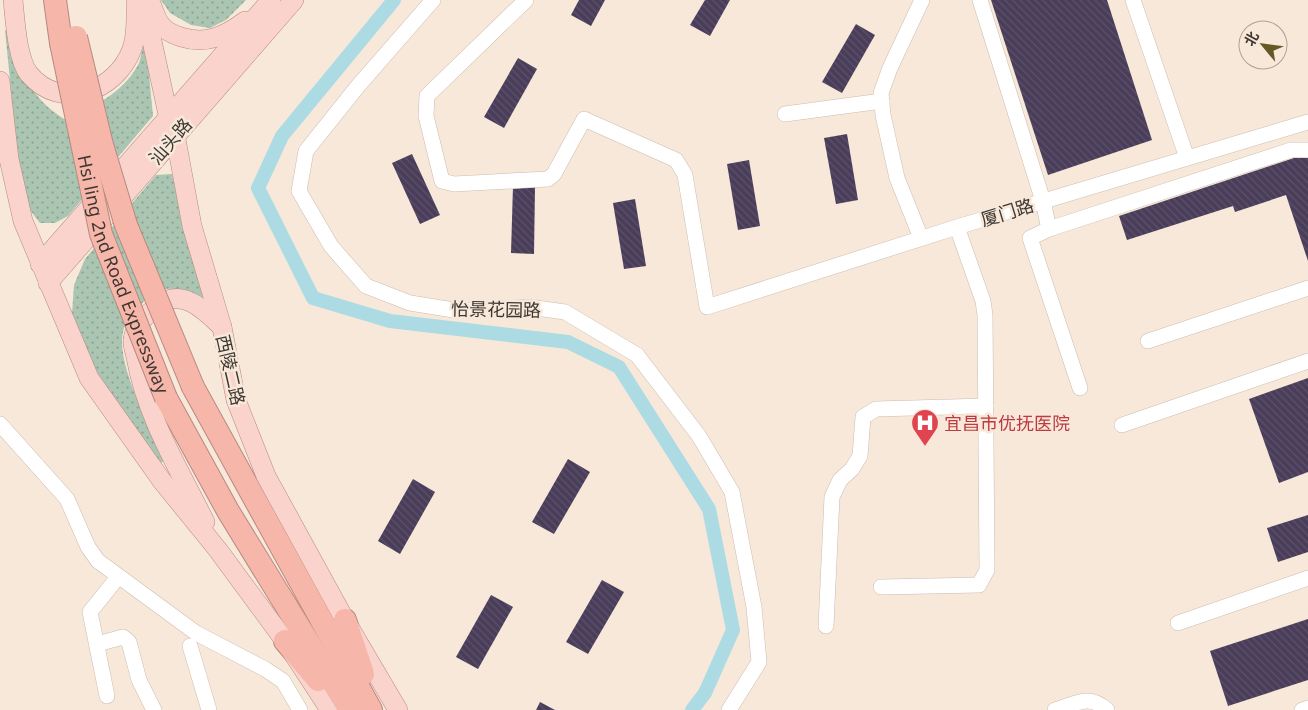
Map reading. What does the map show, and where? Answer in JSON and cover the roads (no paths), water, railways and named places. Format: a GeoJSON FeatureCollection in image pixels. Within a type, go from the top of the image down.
{"type":"FeatureCollection","features":[{"type":"Feature","properties":{"kind":"highway","name":"Hsi ling 2nd Road Expressway"},"geometry":{"type":"LineString","coordinates":[[55,0],[126,225],[192,386],[371,710]]}},
{"type":"Feature","properties":{"kind":"highway","name":"Hsi ling 2nd Road Expressway"},"geometry":{"type":"LineString","coordinates":[[70,0],[68,40],[101,234],[166,398],[228,512],[350,710]]}},
{"type":"Feature","properties":{"kind":"highway"},"geometry":{"type":"LineString","coordinates":[[345,620],[376,710]]}},
{"type":"Feature","properties":{"kind":"highway"},"geometry":{"type":"LineString","coordinates":[[285,641],[343,710]]}},
{"type":"Feature","properties":{"kind":"main road"},"geometry":{"type":"LineString","coordinates":[[13,0],[20,49],[28,73],[56,93],[76,96],[99,89],[115,76],[132,50],[136,29],[136,0]]}},
{"type":"Feature","properties":{"kind":"main road","name":"西陵二路"},"geometry":{"type":"LineString","coordinates":[[143,0],[192,226],[222,326],[236,400],[266,476],[345,620],[398,710]]}},
{"type":"Feature","properties":{"kind":"main road"},"geometry":{"type":"LineString","coordinates":[[150,0],[160,25],[175,35],[200,41],[209,41],[230,33],[270,1]]}},
{"type":"Feature","properties":{"kind":"main road","name":"汕头路"},"geometry":{"type":"LineString","coordinates":[[40,264],[294,0]]}},
{"type":"Feature","properties":{"kind":"main road","name":"汕头路"},"geometry":{"type":"LineString","coordinates":[[48,283],[270,1]]}},
{"type":"Feature","properties":{"kind":"main road"},"geometry":{"type":"LineString","coordinates":[[0,81],[9,159],[23,221],[89,378],[162,481],[218,550],[285,641],[330,710]]}},
{"type":"Feature","properties":{"kind":"main road"},"geometry":{"type":"LineString","coordinates":[[218,550],[163,438],[139,378],[133,338],[146,314],[168,299],[185,299],[203,310],[222,326]]}},
{"type":"Feature","properties":{"kind":"street","name":"怡景花园路"},"geometry":{"type":"LineString","coordinates":[[433,0],[358,86],[306,151],[299,191],[331,246],[366,286],[410,302],[460,311],[529,307],[565,312],[637,355],[699,436],[732,492],[754,607],[759,662],[730,710]]}},
{"type":"Feature","properties":{"kind":"street","name":"厦门路"},"geometry":{"type":"LineString","coordinates":[[526,0],[428,96],[426,116],[442,181],[454,184],[548,179],[554,174],[584,119],[676,160],[685,175],[707,307],[956,227],[1308,122]]}},
{"type":"Feature","properties":{"kind":"street"},"geometry":{"type":"LineString","coordinates":[[921,238],[897,178],[883,115],[881,93],[890,68],[922,0]]}},
{"type":"Feature","properties":{"kind":"street"},"geometry":{"type":"LineString","coordinates":[[980,0],[1043,201],[1049,229]]}},
{"type":"Feature","properties":{"kind":"street"},"geometry":{"type":"LineString","coordinates":[[1133,0],[1187,158]]}},
{"type":"Feature","properties":{"kind":"street"},"geometry":{"type":"LineString","coordinates":[[785,114],[882,101]]}},
{"type":"Feature","properties":{"kind":"street"},"geometry":{"type":"LineString","coordinates":[[1080,388],[1030,238],[1049,229],[1291,150],[1308,150]]}},
{"type":"Feature","properties":{"kind":"street"},"geometry":{"type":"LineString","coordinates":[[881,587],[979,585],[988,570],[984,308],[956,227]]}},
{"type":"Feature","properties":{"kind":"street"},"geometry":{"type":"LineString","coordinates":[[1148,341],[1308,288]]}},
{"type":"Feature","properties":{"kind":"street"},"geometry":{"type":"LineString","coordinates":[[1122,424],[1308,361]]}},
{"type":"Feature","properties":{"kind":"street"},"geometry":{"type":"LineString","coordinates":[[826,626],[832,497],[840,480],[852,469],[860,456],[863,417],[876,409],[986,406]]}},
{"type":"Feature","properties":{"kind":"street"},"geometry":{"type":"LineString","coordinates":[[0,424],[67,499],[88,547],[98,561],[196,632],[283,681],[300,710]]}},
{"type":"Feature","properties":{"kind":"street"},"geometry":{"type":"LineString","coordinates":[[107,696],[90,612],[118,577]]}},
{"type":"Feature","properties":{"kind":"street"},"geometry":{"type":"LineString","coordinates":[[1178,623],[1308,578]]}},
{"type":"Feature","properties":{"kind":"street"},"geometry":{"type":"LineString","coordinates":[[96,644],[123,637],[129,642],[139,680],[154,710]]}},
{"type":"Feature","properties":{"kind":"street"},"geometry":{"type":"LineString","coordinates":[[190,646],[209,710]]}},
{"type":"Feature","properties":{"kind":"street"},"geometry":{"type":"LineString","coordinates":[[1055,710],[1090,699],[1099,702],[1107,710]]}},
{"type":"Feature","properties":{"kind":"street"},"geometry":{"type":"LineString","coordinates":[[1302,710],[1308,708]]}},
{"type":"Feature","properties":{"kind":"waterway"},"geometry":{"type":"LineString","coordinates":[[394,0],[282,136],[258,188],[313,298],[390,321],[568,342],[619,367],[709,509],[733,630],[705,693],[692,710]]}},
{"type":"Feature","properties":{"kind":"place","name":"宜昌市优抚医院"},"geometry":{"type":"Point","coordinates":[925,447]}}]}
